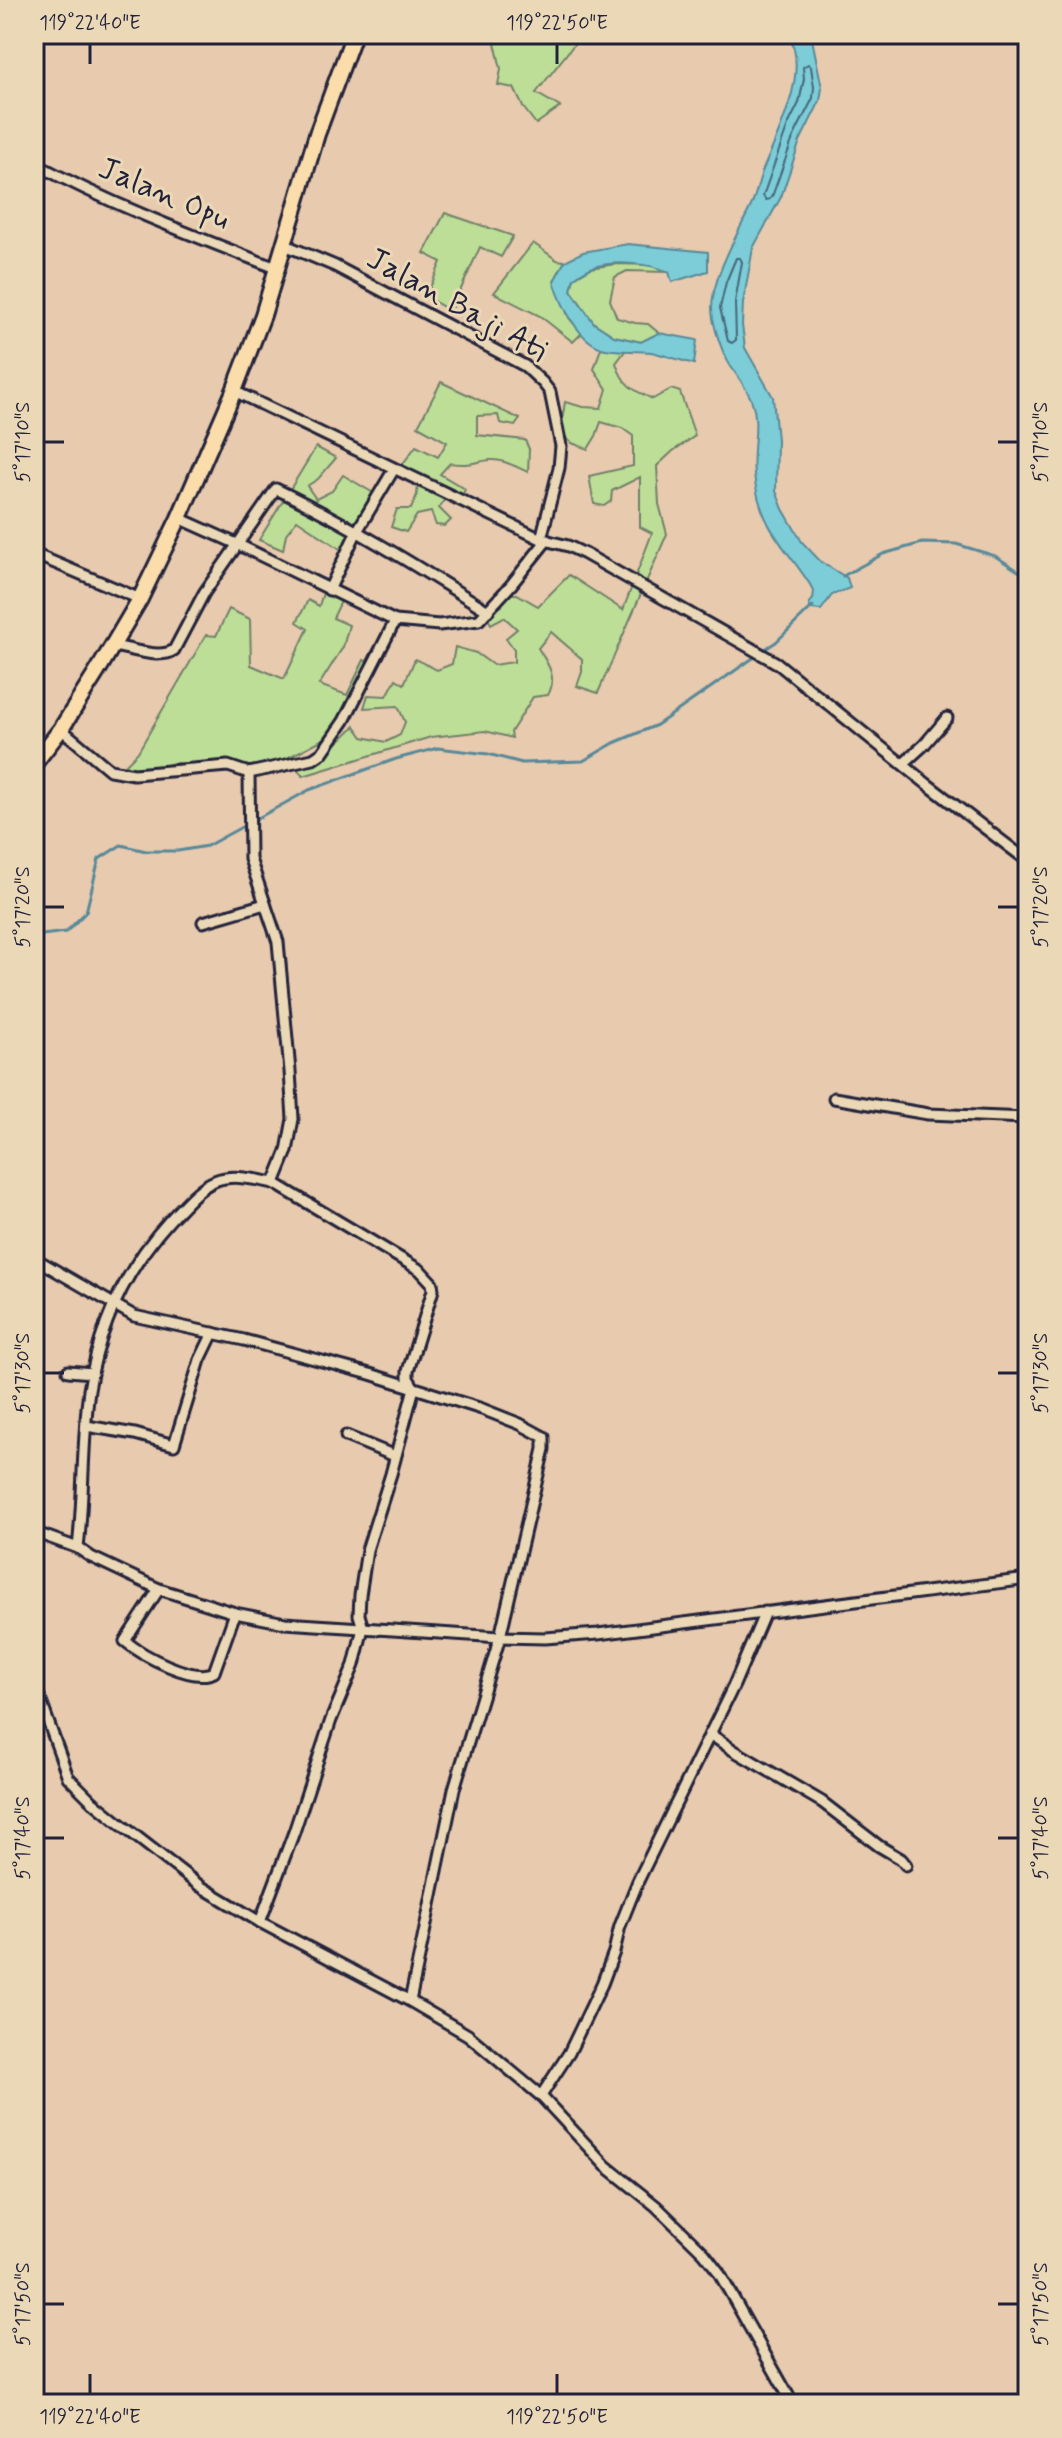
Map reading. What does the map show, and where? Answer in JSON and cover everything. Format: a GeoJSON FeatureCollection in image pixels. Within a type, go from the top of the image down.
{"type":"FeatureCollection","features":[{"type":"Feature","properties":{"kind":"main road"},"geometry":{"type":"LineString","coordinates":[[34,764],[61,729],[140,599],[179,518],[234,391],[267,302],[317,134],[354,34]]}},
{"type":"Feature","properties":{"kind":"street","name":"Jalan Opu"},"geometry":{"type":"LineString","coordinates":[[34,163],[154,221],[276,268]]}},
{"type":"Feature","properties":{"kind":"street","name":"Jalan Baji Ati"},"geometry":{"type":"LineString","coordinates":[[285,245],[335,266],[525,366],[543,383],[550,392],[561,457],[544,540]]}},
{"type":"Feature","properties":{"kind":"street"},"geometry":{"type":"LineString","coordinates":[[234,391],[544,540],[585,554],[777,663],[1028,861]]}},
{"type":"Feature","properties":{"kind":"street"},"geometry":{"type":"LineString","coordinates":[[329,590],[356,533],[394,469]]}},
{"type":"Feature","properties":{"kind":"street"},"geometry":{"type":"LineString","coordinates":[[112,646],[154,655],[168,654],[174,650],[204,593],[276,489],[306,503],[488,611]]}},
{"type":"Feature","properties":{"kind":"street"},"geometry":{"type":"LineString","coordinates":[[179,518],[395,621],[439,625],[471,622],[483,617],[544,540]]}},
{"type":"Feature","properties":{"kind":"street"},"geometry":{"type":"LineString","coordinates":[[34,554],[140,599]]}},
{"type":"Feature","properties":{"kind":"street"},"geometry":{"type":"LineString","coordinates":[[61,729],[110,770],[119,772],[228,766],[249,773],[308,761],[322,753],[344,721],[395,621]]}},
{"type":"Feature","properties":{"kind":"street"},"geometry":{"type":"LineString","coordinates":[[903,764],[947,718]]}},
{"type":"Feature","properties":{"kind":"street"},"geometry":{"type":"LineString","coordinates":[[249,773],[250,859],[278,942],[293,1119],[287,1151],[274,1183]]}},
{"type":"Feature","properties":{"kind":"street"},"geometry":{"type":"LineString","coordinates":[[203,922],[265,904]]}},
{"type":"Feature","properties":{"kind":"street"},"geometry":{"type":"LineString","coordinates":[[834,1098],[928,1114],[1028,1118]]}},
{"type":"Feature","properties":{"kind":"street"},"geometry":{"type":"LineString","coordinates":[[78,1548],[92,1373],[113,1304],[146,1248],[192,1197],[209,1183],[234,1175],[274,1183],[420,1270],[432,1283],[432,1294],[408,1371],[414,1388],[365,1562],[359,1607],[363,1628],[354,1665],[260,1922]]}},
{"type":"Feature","properties":{"kind":"street"},"geometry":{"type":"LineString","coordinates":[[34,1258],[134,1316],[300,1355],[414,1388],[482,1409],[544,1437],[544,1449],[500,1637],[454,1789],[410,2001]]}},
{"type":"Feature","properties":{"kind":"street"},"geometry":{"type":"LineString","coordinates":[[86,1426],[135,1434],[174,1445],[200,1360],[213,1333]]}},
{"type":"Feature","properties":{"kind":"street"},"geometry":{"type":"LineString","coordinates":[[68,1371],[92,1373]]}},
{"type":"Feature","properties":{"kind":"street"},"geometry":{"type":"LineString","coordinates":[[346,1436],[395,1456]]}},
{"type":"Feature","properties":{"kind":"street"},"geometry":{"type":"LineString","coordinates":[[34,1532],[78,1548],[159,1589],[235,1613],[285,1623],[500,1637],[598,1634],[1028,1579]]}},
{"type":"Feature","properties":{"kind":"street"},"geometry":{"type":"LineString","coordinates":[[159,1589],[125,1641],[158,1662],[176,1668],[206,1676],[214,1672],[235,1613]]}},
{"type":"Feature","properties":{"kind":"street"},"geometry":{"type":"LineString","coordinates":[[541,2096],[569,2053],[602,1984],[628,1904],[745,1661],[765,1612]]}},
{"type":"Feature","properties":{"kind":"street"},"geometry":{"type":"LineString","coordinates":[[34,1682],[61,1762],[75,1786],[119,1823],[200,1886],[468,2035],[541,2096],[606,2166],[656,2206],[704,2253],[718,2271],[793,2404]]}},
{"type":"Feature","properties":{"kind":"street"},"geometry":{"type":"LineString","coordinates":[[710,1734],[822,1802],[906,1865]]}},
{"type":"Feature","properties":{"kind":"green space"},"geometry":{"type":"Polygon","coordinates":[[[493,34],[582,34],[536,93],[560,107],[536,124],[514,88],[498,85],[501,69],[493,34]]]}},
{"type":"Feature","properties":{"kind":"green space"},"geometry":{"type":"Polygon","coordinates":[[[445,213],[513,236],[501,257],[480,247],[451,311],[426,297],[441,262],[424,253],[445,213]]]}},
{"type":"Feature","properties":{"kind":"green space"},"geometry":{"type":"Polygon","coordinates":[[[533,243],[557,260],[565,261],[554,281],[569,318],[582,333],[573,342],[540,316],[494,293],[533,243]]]}},
{"type":"Feature","properties":{"kind":"green space"},"geometry":{"type":"Polygon","coordinates":[[[616,264],[652,265],[669,272],[627,271],[615,277],[610,300],[617,318],[648,324],[659,333],[641,342],[614,336],[594,323],[571,290],[574,278],[591,268],[616,264]]]}},
{"type":"Feature","properties":{"kind":"green space"},"geometry":{"type":"Polygon","coordinates":[[[601,348],[625,351],[616,363],[625,382],[639,393],[653,399],[671,389],[680,392],[695,436],[657,466],[659,504],[667,534],[598,693],[577,686],[582,659],[551,632],[538,648],[550,671],[551,688],[548,695],[533,697],[511,732],[512,738],[485,731],[431,737],[303,776],[295,767],[330,750],[355,726],[363,737],[386,742],[400,735],[405,722],[398,706],[364,708],[368,695],[387,696],[396,679],[404,684],[415,659],[437,670],[452,664],[455,647],[476,653],[493,665],[514,662],[514,649],[506,638],[517,629],[504,617],[491,624],[486,615],[502,606],[503,594],[517,594],[538,606],[569,575],[623,610],[652,533],[640,527],[640,477],[612,491],[611,501],[604,506],[594,504],[589,476],[633,466],[633,436],[622,428],[601,422],[588,449],[572,443],[560,433],[565,402],[601,408],[607,389],[594,369],[601,348]]]}},
{"type":"Feature","properties":{"kind":"green space"},"geometry":{"type":"Polygon","coordinates":[[[441,382],[520,419],[515,426],[500,423],[498,415],[477,416],[477,435],[525,440],[529,449],[528,472],[495,460],[450,463],[440,474],[465,489],[461,499],[448,494],[439,508],[451,520],[445,526],[436,525],[431,512],[417,515],[406,532],[391,527],[397,509],[411,509],[417,495],[419,475],[411,470],[394,476],[416,446],[438,457],[447,442],[418,426],[441,382]]]}},
{"type":"Feature","properties":{"kind":"green space"},"geometry":{"type":"Polygon","coordinates":[[[316,447],[336,458],[318,479],[307,486],[316,499],[332,491],[343,475],[375,494],[342,550],[297,520],[286,534],[283,550],[259,540],[316,447]]]}},
{"type":"Feature","properties":{"kind":"green space"},"geometry":{"type":"Polygon","coordinates":[[[326,583],[345,593],[333,618],[349,625],[343,647],[319,685],[347,695],[364,660],[374,666],[329,736],[259,773],[252,766],[173,763],[144,772],[118,772],[138,752],[206,635],[216,636],[229,609],[250,619],[251,665],[284,679],[308,629],[297,622],[308,600],[319,606],[326,583]]]}},
{"type":"Feature","properties":{"kind":"water"},"geometry":{"type":"Polygon","coordinates":[[[788,34],[811,34],[822,88],[820,101],[800,141],[781,197],[753,248],[742,325],[745,348],[773,397],[777,440],[776,491],[783,509],[802,542],[821,562],[847,578],[850,588],[832,595],[821,610],[811,609],[809,604],[814,591],[776,537],[762,510],[754,474],[752,402],[724,353],[712,308],[716,283],[753,202],[789,103],[796,66],[788,34]]]}},
{"type":"Feature","properties":{"kind":"water"},"geometry":{"type":"Polygon","coordinates":[[[628,244],[708,252],[708,271],[672,282],[669,272],[651,266],[609,264],[589,269],[574,278],[571,290],[594,323],[614,336],[641,342],[659,333],[697,340],[694,364],[651,352],[596,346],[572,322],[554,281],[565,261],[583,252],[628,244]]]}},
{"type":"Feature","properties":{"kind":"waterway"},"geometry":{"type":"LineString","coordinates":[[843,576],[883,554],[922,543],[956,544],[995,556],[1028,577]]}},
{"type":"Feature","properties":{"kind":"waterway"},"geometry":{"type":"LineString","coordinates":[[762,651],[776,642],[813,606]]}},
{"type":"Feature","properties":{"kind":"waterway"},"geometry":{"type":"LineString","coordinates":[[34,936],[66,932],[86,912],[99,859],[121,845],[146,851],[178,851],[207,846],[309,790],[396,759],[438,748],[488,754],[522,763],[583,761],[614,743],[657,725],[756,656]]}}]}
